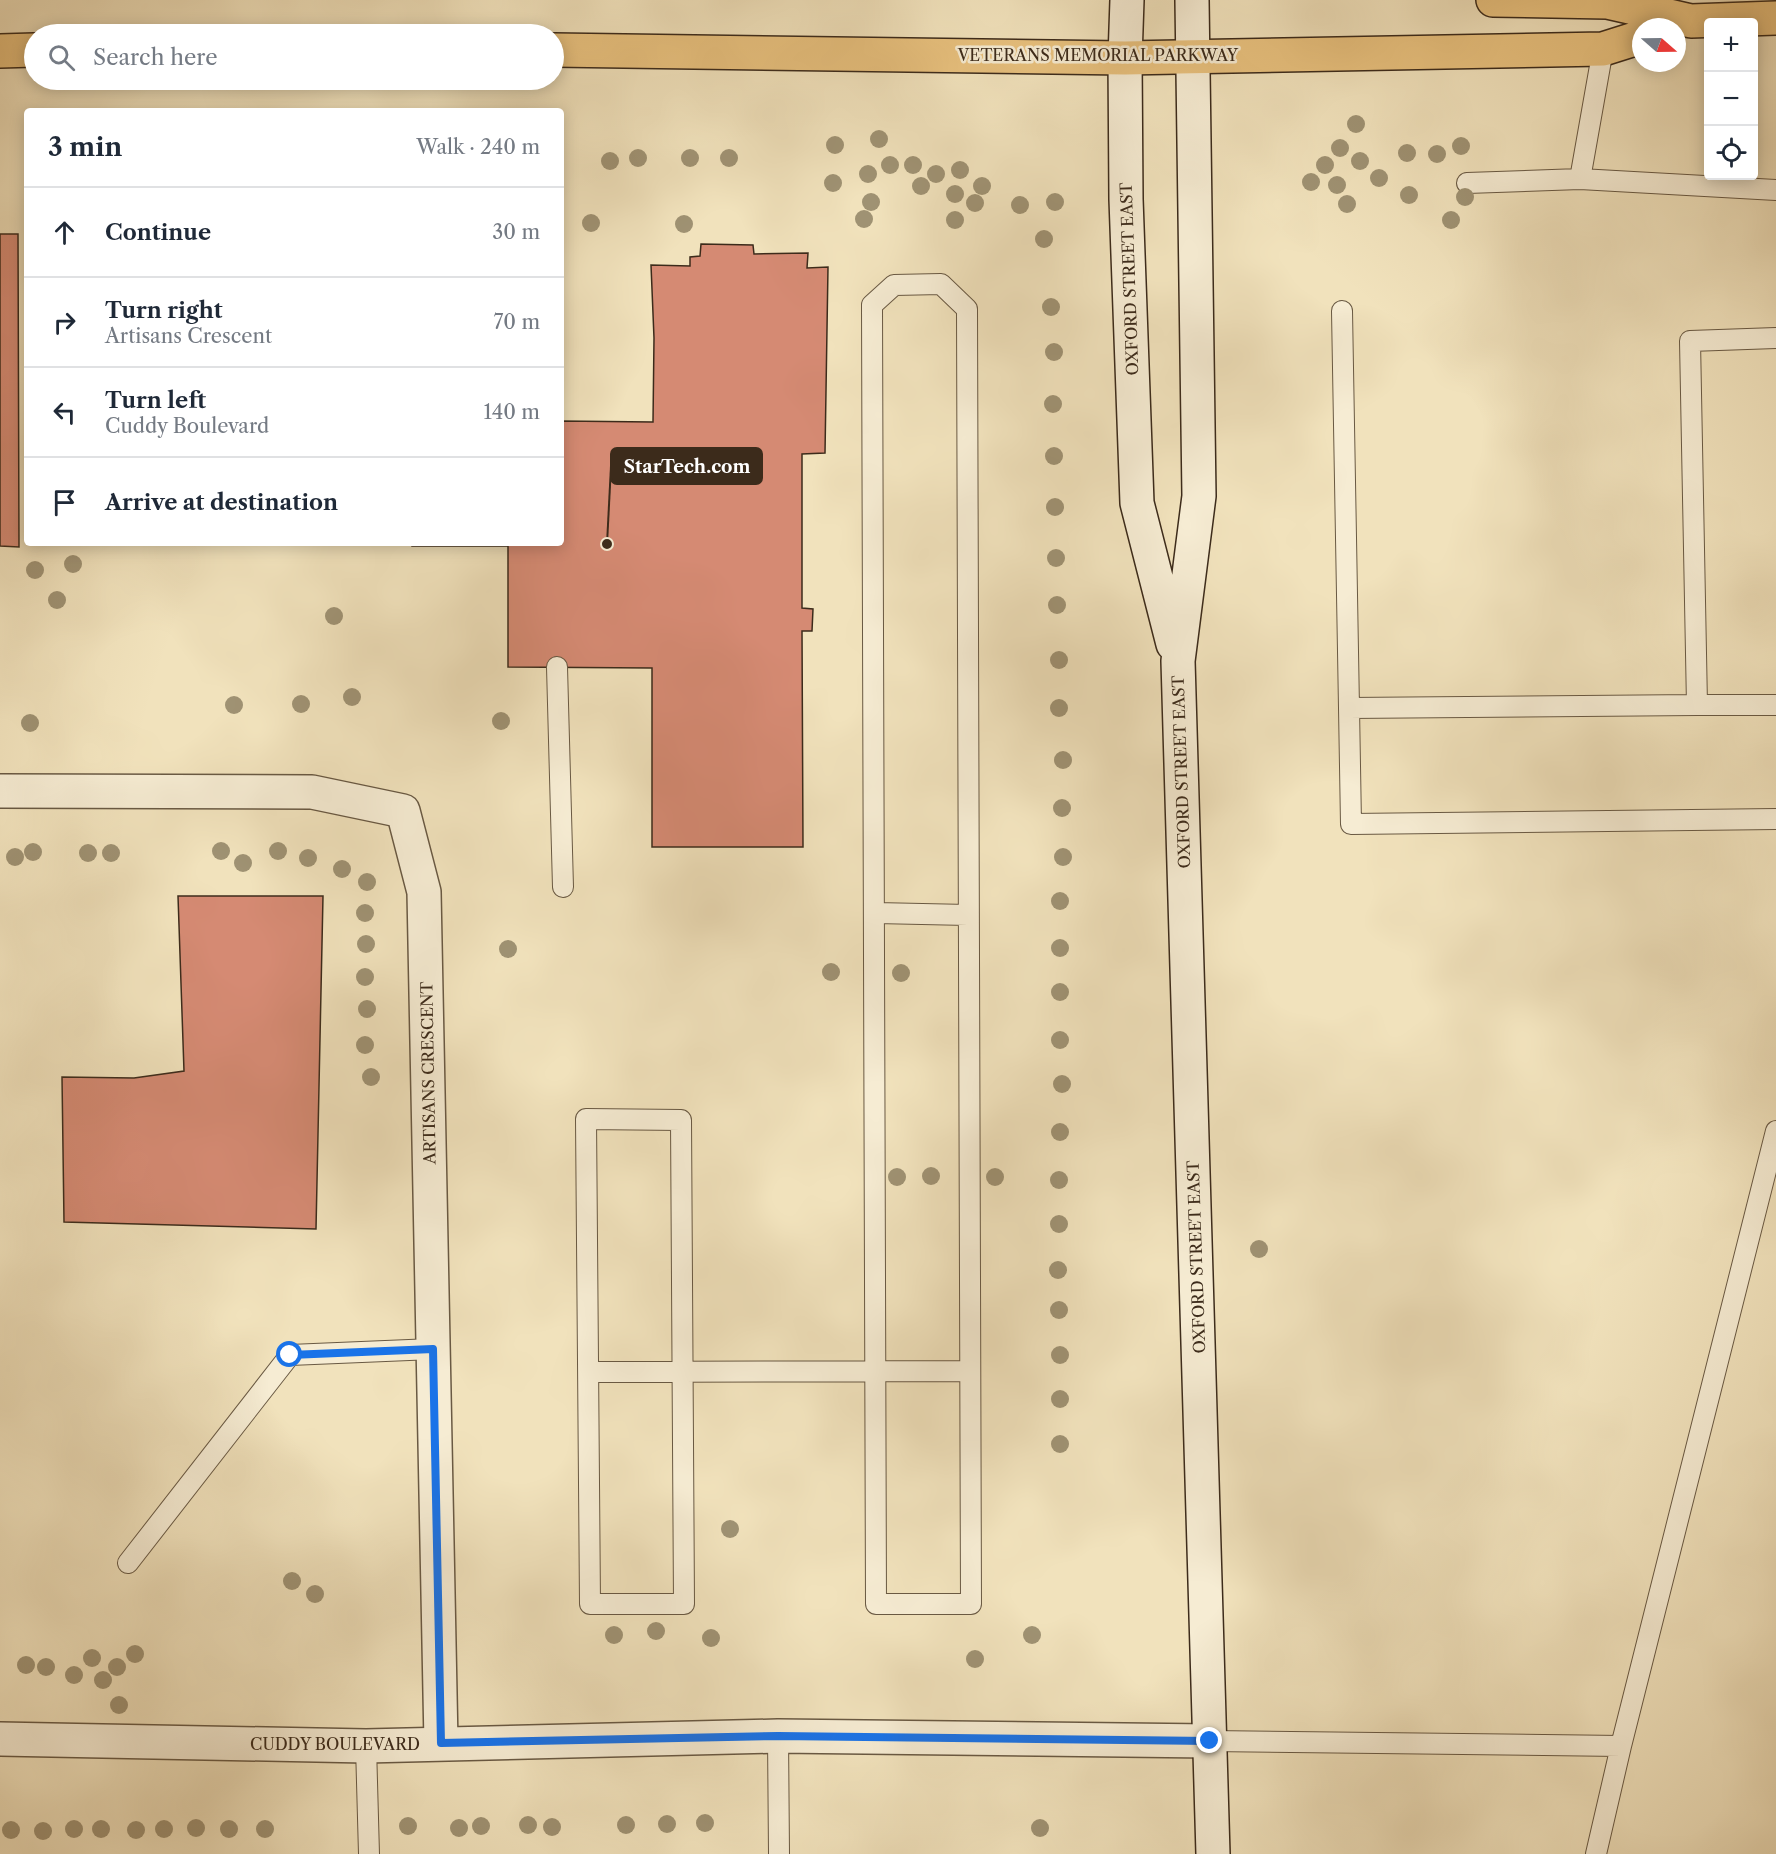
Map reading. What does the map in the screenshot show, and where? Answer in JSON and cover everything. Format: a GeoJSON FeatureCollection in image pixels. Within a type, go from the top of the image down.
{"type":"FeatureCollection","features":[{"type":"Feature","properties":{"kind":"highway"},"geometry":{"type":"LineString","coordinates":[[1493,0],[1607,2],[1661,18]]}},
{"type":"Feature","properties":{"kind":"highway"},"geometry":{"type":"LineString","coordinates":[[1686,24],[1776,18]]}},
{"type":"Feature","properties":{"kind":"highway","name":"VETERANS MEMORIAL PARKWAY"},"geometry":{"type":"LineString","coordinates":[[564,50],[1125,58],[1603,48],[1632,39]]}},
{"type":"Feature","properties":{"kind":"highway"},"geometry":{"type":"LineString","coordinates":[[0,51],[24,50]]}},
{"type":"Feature","properties":{"kind":"street","name":"OXFORD STREET EAST"},"geometry":{"type":"LineString","coordinates":[[1127,0],[1126,200],[1137,503],[1178,661]]}},
{"type":"Feature","properties":{"kind":"street","name":"OXFORD STREET EAST"},"geometry":{"type":"LineString","coordinates":[[1191,0],[1198,496],[1178,661],[1213,1854]]}},
{"type":"Feature","properties":{"kind":"street","name":"ARTISANS CRESCENT"},"geometry":{"type":"LineString","coordinates":[[0,791],[312,792],[403,811],[424,891],[441,1743]]}},
{"type":"Feature","properties":{"kind":"street","name":"CUDDY BOULEVARD"},"geometry":{"type":"LineString","coordinates":[[0,1739],[366,1746],[778,1736],[1210,1741]]}},
{"type":"Feature","properties":{"kind":"lane"},"geometry":{"type":"LineString","coordinates":[[1580,179],[1603,48]]}},
{"type":"Feature","properties":{"kind":"lane"},"geometry":{"type":"LineString","coordinates":[[1467,183],[1580,179],[1776,190]]}},
{"type":"Feature","properties":{"kind":"lane"},"geometry":{"type":"LineString","coordinates":[[940,284],[967,309],[968,915],[971,1604],[876,1604],[876,913],[872,304],[894,285],[940,284]]}},
{"type":"Feature","properties":{"kind":"lane"},"geometry":{"type":"LineString","coordinates":[[1342,311],[1352,824],[1776,819]]}},
{"type":"Feature","properties":{"kind":"lane"},"geometry":{"type":"LineString","coordinates":[[1697,705],[1690,341],[1776,338]]}},
{"type":"Feature","properties":{"kind":"lane"},"geometry":{"type":"LineString","coordinates":[[557,668],[562,887]]}},
{"type":"Feature","properties":{"kind":"lane"},"geometry":{"type":"LineString","coordinates":[[1349,708],[1776,705]]}},
{"type":"Feature","properties":{"kind":"lane"},"geometry":{"type":"LineString","coordinates":[[876,913],[968,915]]}},
{"type":"Feature","properties":{"kind":"lane"},"geometry":{"type":"LineString","coordinates":[[586,1119],[681,1120],[682,1372],[684,1604],[590,1604],[590,1372],[586,1119]]}},
{"type":"Feature","properties":{"kind":"lane"},"geometry":{"type":"LineString","coordinates":[[1596,1854],[1621,1746],[1776,1131]]}},
{"type":"Feature","properties":{"kind":"lane"},"geometry":{"type":"LineString","coordinates":[[128,1563],[290,1355],[433,1349]]}},
{"type":"Feature","properties":{"kind":"lane"},"geometry":{"type":"LineString","coordinates":[[590,1372],[970,1371]]}},
{"type":"Feature","properties":{"kind":"lane"},"geometry":{"type":"LineString","coordinates":[[778,1736],[779,1854]]}},
{"type":"Feature","properties":{"kind":"lane"},"geometry":{"type":"LineString","coordinates":[[1210,1741],[1621,1746]]}},
{"type":"Feature","properties":{"kind":"lane"},"geometry":{"type":"LineString","coordinates":[[366,1746],[369,1854]]}},
{"type":"Feature","properties":{"kind":"building"},"geometry":{"type":"Polygon","coordinates":[[[0,234],[18,234],[19,547],[0,546],[0,234]]]}},
{"type":"Feature","properties":{"kind":"building"},"geometry":{"type":"Polygon","coordinates":[[[701,244],[753,245],[754,254],[808,253],[807,268],[828,267],[825,453],[802,454],[802,608],[813,609],[812,631],[802,631],[803,847],[652,847],[652,668],[508,667],[508,546],[564,546],[564,421],[653,422],[654,338],[651,265],[690,266],[690,257],[700,256],[701,244]]]}},
{"type":"Feature","properties":{"kind":"building"},"geometry":{"type":"Polygon","coordinates":[[[178,896],[323,896],[316,1229],[64,1222],[62,1077],[134,1078],[184,1071],[178,896]]]}},
{"type":"Feature","properties":{"kind":"place","name":"StarTech.com"},"geometry":{"type":"Point","coordinates":[607,544]}},
{"type":"Feature","properties":{"kind":"route"},"geometry":{"type":"LineString","coordinates":[[290,1355],[433,1349],[441,1743],[778,1736],[1210,1741]]}}]}
